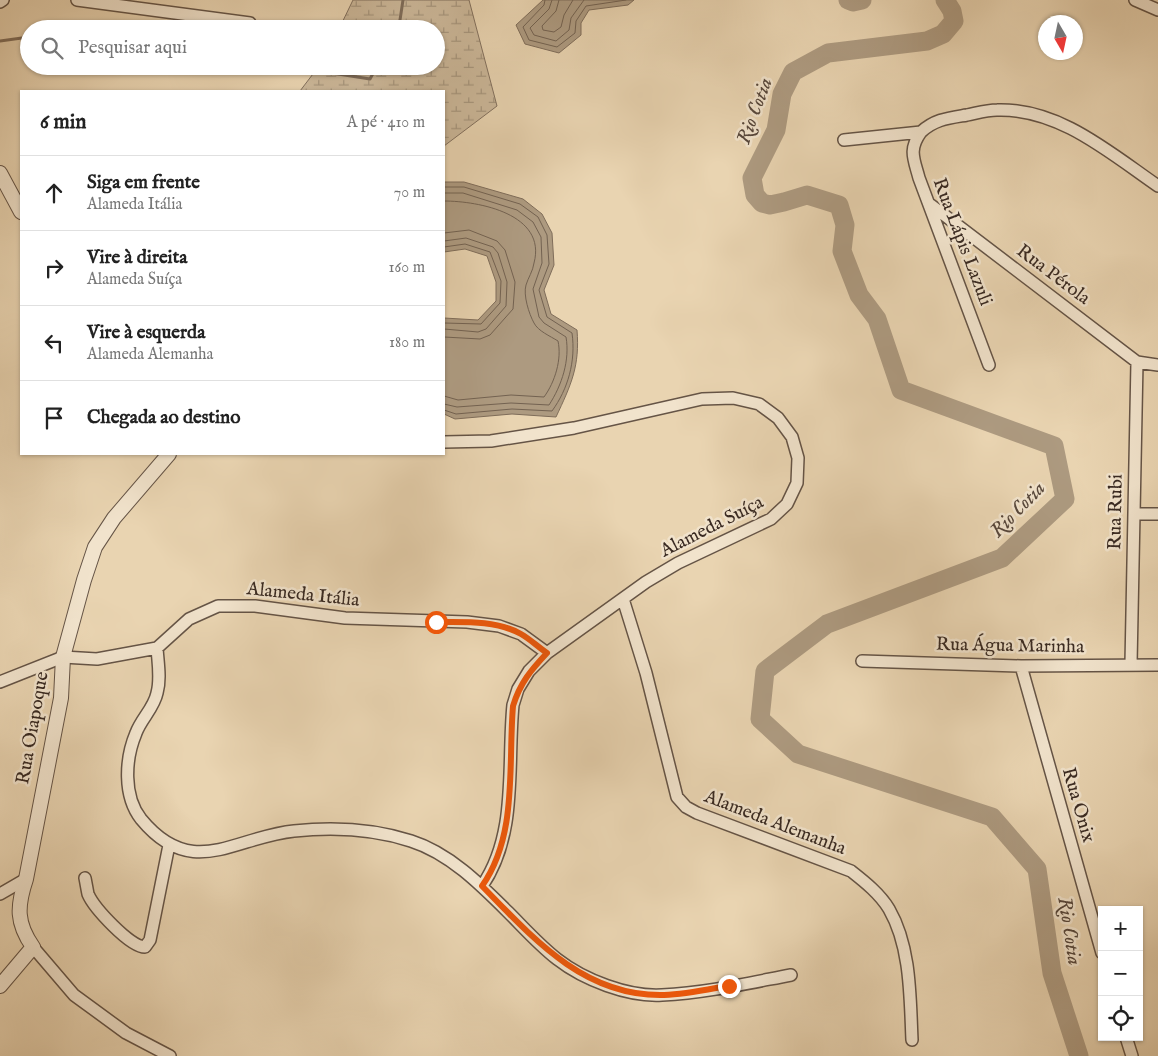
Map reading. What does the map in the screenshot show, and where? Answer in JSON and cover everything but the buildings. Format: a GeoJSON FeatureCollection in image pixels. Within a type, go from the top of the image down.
{"type":"FeatureCollection","features":[{"type":"Feature","properties":{"kind":"street"},"geometry":{"type":"LineString","coordinates":[[77,0],[234,20]]}},
{"type":"Feature","properties":{"kind":"street"},"geometry":{"type":"LineString","coordinates":[[1136,0],[1158,10]]}},
{"type":"Feature","properties":{"kind":"street"},"geometry":{"type":"LineString","coordinates":[[844,140],[921,132],[930,124],[940,120],[996,110],[1018,111],[1044,117],[1067,126],[1158,186]]}},
{"type":"Feature","properties":{"kind":"street","name":"Rua Lápis Lazuli"},"geometry":{"type":"LineString","coordinates":[[921,132],[914,142],[912,152],[919,178],[931,204],[989,365]]}},
{"type":"Feature","properties":{"kind":"street"},"geometry":{"type":"LineString","coordinates":[[0,173],[20,210]]}},
{"type":"Feature","properties":{"kind":"street","name":"Rua Pérola"},"geometry":{"type":"LineString","coordinates":[[931,204],[1137,362],[1158,365]]}},
{"type":"Feature","properties":{"kind":"street","name":"Rua Rubi"},"geometry":{"type":"LineString","coordinates":[[1131,664],[1137,362]]}},
{"type":"Feature","properties":{"kind":"street","name":"Alameda Suíça"},"geometry":{"type":"LineString","coordinates":[[445,442],[491,441],[574,428],[702,399],[734,398],[759,404],[778,418],[792,437],[798,458],[797,483],[787,504],[771,519],[678,563],[646,582],[547,653],[529,671],[518,689],[513,706],[506,823],[499,855],[493,870],[482,886]]}},
{"type":"Feature","properties":{"kind":"street","name":"Rua Oiapoque"},"geometry":{"type":"LineString","coordinates":[[168,455],[114,518],[95,547],[63,656],[61,698],[26,879],[19,899],[20,918],[24,934],[74,995],[126,1033],[170,1056]]}},
{"type":"Feature","properties":{"kind":"street"},"geometry":{"type":"LineString","coordinates":[[1134,514],[1158,514]]}},
{"type":"Feature","properties":{"kind":"street","name":"Alameda Alemanha"},"geometry":{"type":"LineString","coordinates":[[624,599],[646,673],[677,797],[686,807],[697,813],[843,868],[870,886],[889,908],[901,936],[907,971],[912,1040]]}},
{"type":"Feature","properties":{"kind":"street","name":"Alameda Itália"},"geometry":{"type":"LineString","coordinates":[[157,648],[189,619],[218,606],[254,606],[345,618],[467,622],[499,626],[521,634],[547,653]]}},
{"type":"Feature","properties":{"kind":"street"},"geometry":{"type":"LineString","coordinates":[[0,682],[63,656],[97,658],[157,648],[159,682],[157,695],[136,731],[130,750],[128,792],[132,804],[141,818],[169,845],[206,851],[226,850],[292,831],[330,828],[365,832],[412,841],[459,866],[558,960],[587,977],[614,987],[661,995],[792,976]]}},
{"type":"Feature","properties":{"kind":"street","name":"Rua Água Marinha"},"geometry":{"type":"LineString","coordinates":[[862,661],[1021,666],[1131,664],[1158,666]]}},
{"type":"Feature","properties":{"kind":"street","name":"Rua Onix"},"geometry":{"type":"LineString","coordinates":[[1021,666],[1101,951]]}},
{"type":"Feature","properties":{"kind":"street"},"geometry":{"type":"LineString","coordinates":[[85,878],[88,894],[102,915],[136,946],[144,948],[150,940],[169,845]]}},
{"type":"Feature","properties":{"kind":"street"},"geometry":{"type":"LineString","coordinates":[[0,894],[26,879]]}},
{"type":"Feature","properties":{"kind":"street"},"geometry":{"type":"LineString","coordinates":[[0,986],[33,946]]}},
{"type":"Feature","properties":{"kind":"street"},"geometry":{"type":"LineString","coordinates":[[1127,1041],[1132,1056]]}},
{"type":"Feature","properties":{"kind":"green space"},"geometry":{"type":"Polygon","coordinates":[[[353,0],[469,0],[497,106],[445,145],[445,90],[301,90],[312,75],[445,75],[445,20],[343,20],[353,0]]]}},
{"type":"Feature","properties":{"kind":"water"},"geometry":{"type":"Polygon","coordinates":[[[543,0],[634,0],[628,5],[589,10],[581,23],[581,35],[559,53],[525,44],[516,25],[543,0]]]}},
{"type":"Feature","properties":{"kind":"water"},"geometry":{"type":"Polygon","coordinates":[[[445,182],[464,182],[523,199],[542,214],[552,233],[554,265],[544,290],[551,314],[577,330],[578,343],[576,365],[556,417],[512,414],[455,419],[445,414],[445,318],[478,320],[496,301],[496,282],[487,256],[465,249],[445,252],[445,182]]]}},
{"type":"Feature","properties":{"kind":"waterway"},"geometry":{"type":"LineString","coordinates":[[400,20],[403,0]]}},
{"type":"Feature","properties":{"kind":"waterway","name":"Rio Cotia"},"geometry":{"type":"LineString","coordinates":[[848,0],[853,2],[862,0]]}},
{"type":"Feature","properties":{"kind":"waterway","name":"Rio Cotia"},"geometry":{"type":"LineString","coordinates":[[945,0],[952,11],[954,21],[943,34],[927,41],[828,53],[793,72],[782,94],[776,130],[752,178],[755,195],[762,203],[770,205],[807,195],[839,205],[845,225],[842,251],[859,295],[877,319],[901,390],[1054,446],[1065,499],[1002,558],[827,624],[765,671],[760,719],[798,754],[992,817],[1037,869],[1052,973],[1079,1056]]}},
{"type":"Feature","properties":{"kind":"waterway"},"geometry":{"type":"LineString","coordinates":[[0,41],[20,38]]}},
{"type":"Feature","properties":{"kind":"waterway"},"geometry":{"type":"LineString","coordinates":[[344,75],[370,79],[372,75]]}},
{"type":"Feature","properties":{"kind":"route"},"geometry":{"type":"LineString","coordinates":[[436,622],[467,622],[499,626],[521,634],[547,653],[529,671],[518,689],[513,706],[506,823],[502,848],[493,870],[482,886],[536,941],[558,960],[587,977],[614,987],[661,995],[729,986]]}}]}
